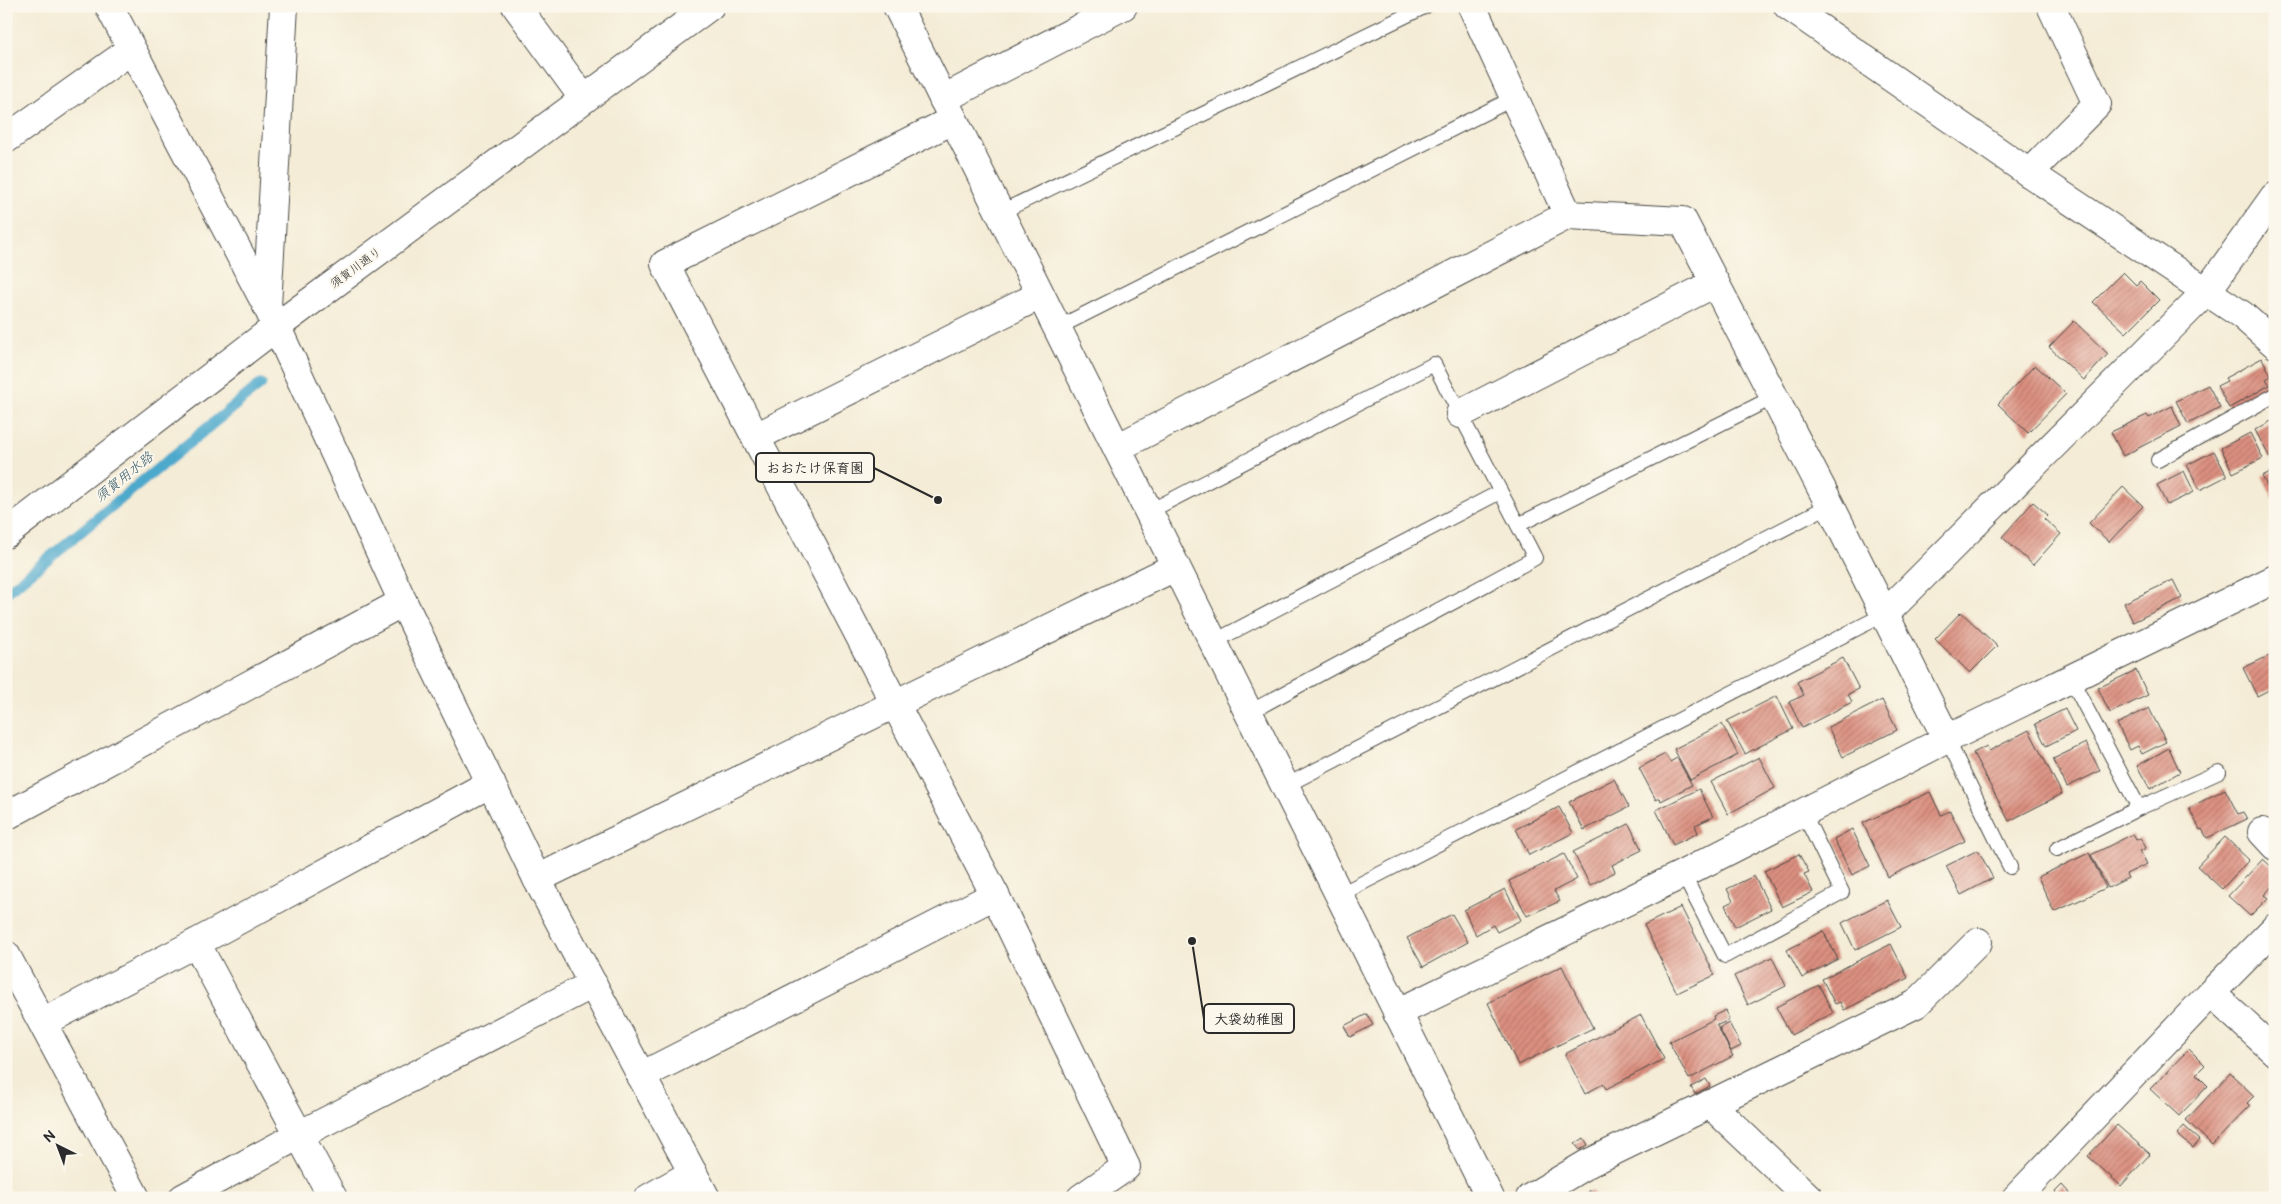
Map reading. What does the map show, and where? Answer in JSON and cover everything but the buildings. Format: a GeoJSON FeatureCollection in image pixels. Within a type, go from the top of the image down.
{"type":"FeatureCollection","features":[{"type":"Feature","properties":{"kind":"street"},"geometry":{"type":"LineString","coordinates":[[109,6],[272,316],[403,602],[537,879],[706,1198]]}},
{"type":"Feature","properties":{"kind":"street"},"geometry":{"type":"LineString","coordinates":[[272,316],[284,6]]}},
{"type":"Feature","properties":{"kind":"street"},"geometry":{"type":"LineString","coordinates":[[516,6],[584,99]]}},
{"type":"Feature","properties":{"kind":"street","name":"須賀川通り"},"geometry":{"type":"LineString","coordinates":[[6,534],[272,316],[584,99],[710,6]]}},
{"type":"Feature","properties":{"kind":"street"},"geometry":{"type":"LineString","coordinates":[[897,6],[1490,1198]]}},
{"type":"Feature","properties":{"kind":"street"},"geometry":{"type":"LineString","coordinates":[[1081,1198],[1126,1167],[995,895],[665,264],[948,109],[1123,6]]}},
{"type":"Feature","properties":{"kind":"street"},"geometry":{"type":"LineString","coordinates":[[1472,6],[1568,215]]}},
{"type":"Feature","properties":{"kind":"street"},"geometry":{"type":"LineString","coordinates":[[1788,6],[2029,173],[2242,315],[2275,344]]}},
{"type":"Feature","properties":{"kind":"street"},"geometry":{"type":"LineString","coordinates":[[2029,173],[2097,104],[2051,6]]}},
{"type":"Feature","properties":{"kind":"street"},"geometry":{"type":"LineString","coordinates":[[6,139],[131,50]]}},
{"type":"Feature","properties":{"kind":"street"},"geometry":{"type":"LineString","coordinates":[[1885,614],[2206,291],[2274,197]]}},
{"type":"Feature","properties":{"kind":"street"},"geometry":{"type":"LineString","coordinates":[[1116,448],[1568,215],[1683,221],[1830,505],[1947,739]]}},
{"type":"Feature","properties":{"kind":"street"},"geometry":{"type":"LineString","coordinates":[[1460,414],[1715,284]]}},
{"type":"Feature","properties":{"kind":"street"},"geometry":{"type":"LineString","coordinates":[[756,437],[1040,295]]}},
{"type":"Feature","properties":{"kind":"street"},"geometry":{"type":"LineString","coordinates":[[537,879],[1175,567]]}},
{"type":"Feature","properties":{"kind":"street"},"geometry":{"type":"LineString","coordinates":[[1397,1013],[1683,874],[1947,739],[2275,579]]}},
{"type":"Feature","properties":{"kind":"street"},"geometry":{"type":"LineString","coordinates":[[6,816],[403,602]]}},
{"type":"Feature","properties":{"kind":"street"},"geometry":{"type":"LineString","coordinates":[[44,1022],[196,943],[491,783]]}},
{"type":"Feature","properties":{"kind":"street"},"geometry":{"type":"LineString","coordinates":[[641,1076],[995,895]]}},
{"type":"Feature","properties":{"kind":"street"},"geometry":{"type":"LineString","coordinates":[[2016,1198],[2275,928]]}},
{"type":"Feature","properties":{"kind":"street"},"geometry":{"type":"LineString","coordinates":[[1530,1198],[1587,1164],[1916,1004],[1978,942]]}},
{"type":"Feature","properties":{"kind":"street"},"geometry":{"type":"LineString","coordinates":[[196,943],[333,1198]]}},
{"type":"Feature","properties":{"kind":"street"},"geometry":{"type":"LineString","coordinates":[[6,955],[44,1022],[136,1198]]}},
{"type":"Feature","properties":{"kind":"street"},"geometry":{"type":"LineString","coordinates":[[184,1198],[299,1136],[593,984]]}},
{"type":"Feature","properties":{"kind":"street"},"geometry":{"type":"LineString","coordinates":[[2211,993],[2275,1052]]}},
{"type":"Feature","properties":{"kind":"street"},"geometry":{"type":"LineString","coordinates":[[1710,1104],[1809,1198]]}},
{"type":"Feature","properties":{"kind":"street"},"geometry":{"type":"LineString","coordinates":[[649,1198],[693,1173]]}},
{"type":"Feature","properties":{"kind":"lane"},"geometry":{"type":"LineString","coordinates":[[1000,213],[1426,6]]}},
{"type":"Feature","properties":{"kind":"lane"},"geometry":{"type":"LineString","coordinates":[[1057,328],[1514,98]]}},
{"type":"Feature","properties":{"kind":"lane"},"geometry":{"type":"LineString","coordinates":[[1148,512],[1434,364],[1536,558],[1248,713]]}},
{"type":"Feature","properties":{"kind":"lane"},"geometry":{"type":"LineString","coordinates":[[2158,460],[2275,395]]}},
{"type":"Feature","properties":{"kind":"lane"},"geometry":{"type":"LineString","coordinates":[[1518,525],[1774,397]]}},
{"type":"Feature","properties":{"kind":"lane"},"geometry":{"type":"LineString","coordinates":[[1213,642],[1500,492]]}},
{"type":"Feature","properties":{"kind":"lane"},"geometry":{"type":"LineString","coordinates":[[1284,786],[1830,505]]}},
{"type":"Feature","properties":{"kind":"lane"},"geometry":{"type":"LineString","coordinates":[[1339,895],[1885,614]]}},
{"type":"Feature","properties":{"kind":"lane"},"geometry":{"type":"LineString","coordinates":[[2071,679],[2139,808]]}},
{"type":"Feature","properties":{"kind":"lane"},"geometry":{"type":"LineString","coordinates":[[1947,739],[2010,867]]}},
{"type":"Feature","properties":{"kind":"lane"},"geometry":{"type":"LineString","coordinates":[[2057,849],[2139,808],[2219,772]]}},
{"type":"Feature","properties":{"kind":"lane"},"geometry":{"type":"LineString","coordinates":[[1683,874],[1725,956],[1842,892],[1803,812]]}},
{"type":"Feature","properties":{"kind":"waterway","name":"須賀用水路"},"geometry":{"type":"LineString","coordinates":[[6,593],[261,384]]}},
{"type":"Feature","properties":{"kind":"place","name":"おおたけ保育園"},"geometry":{"type":"Point","coordinates":[938,500]}},
{"type":"Feature","properties":{"kind":"place","name":"大袋幼稚園"},"geometry":{"type":"Point","coordinates":[1192,941]}}]}
